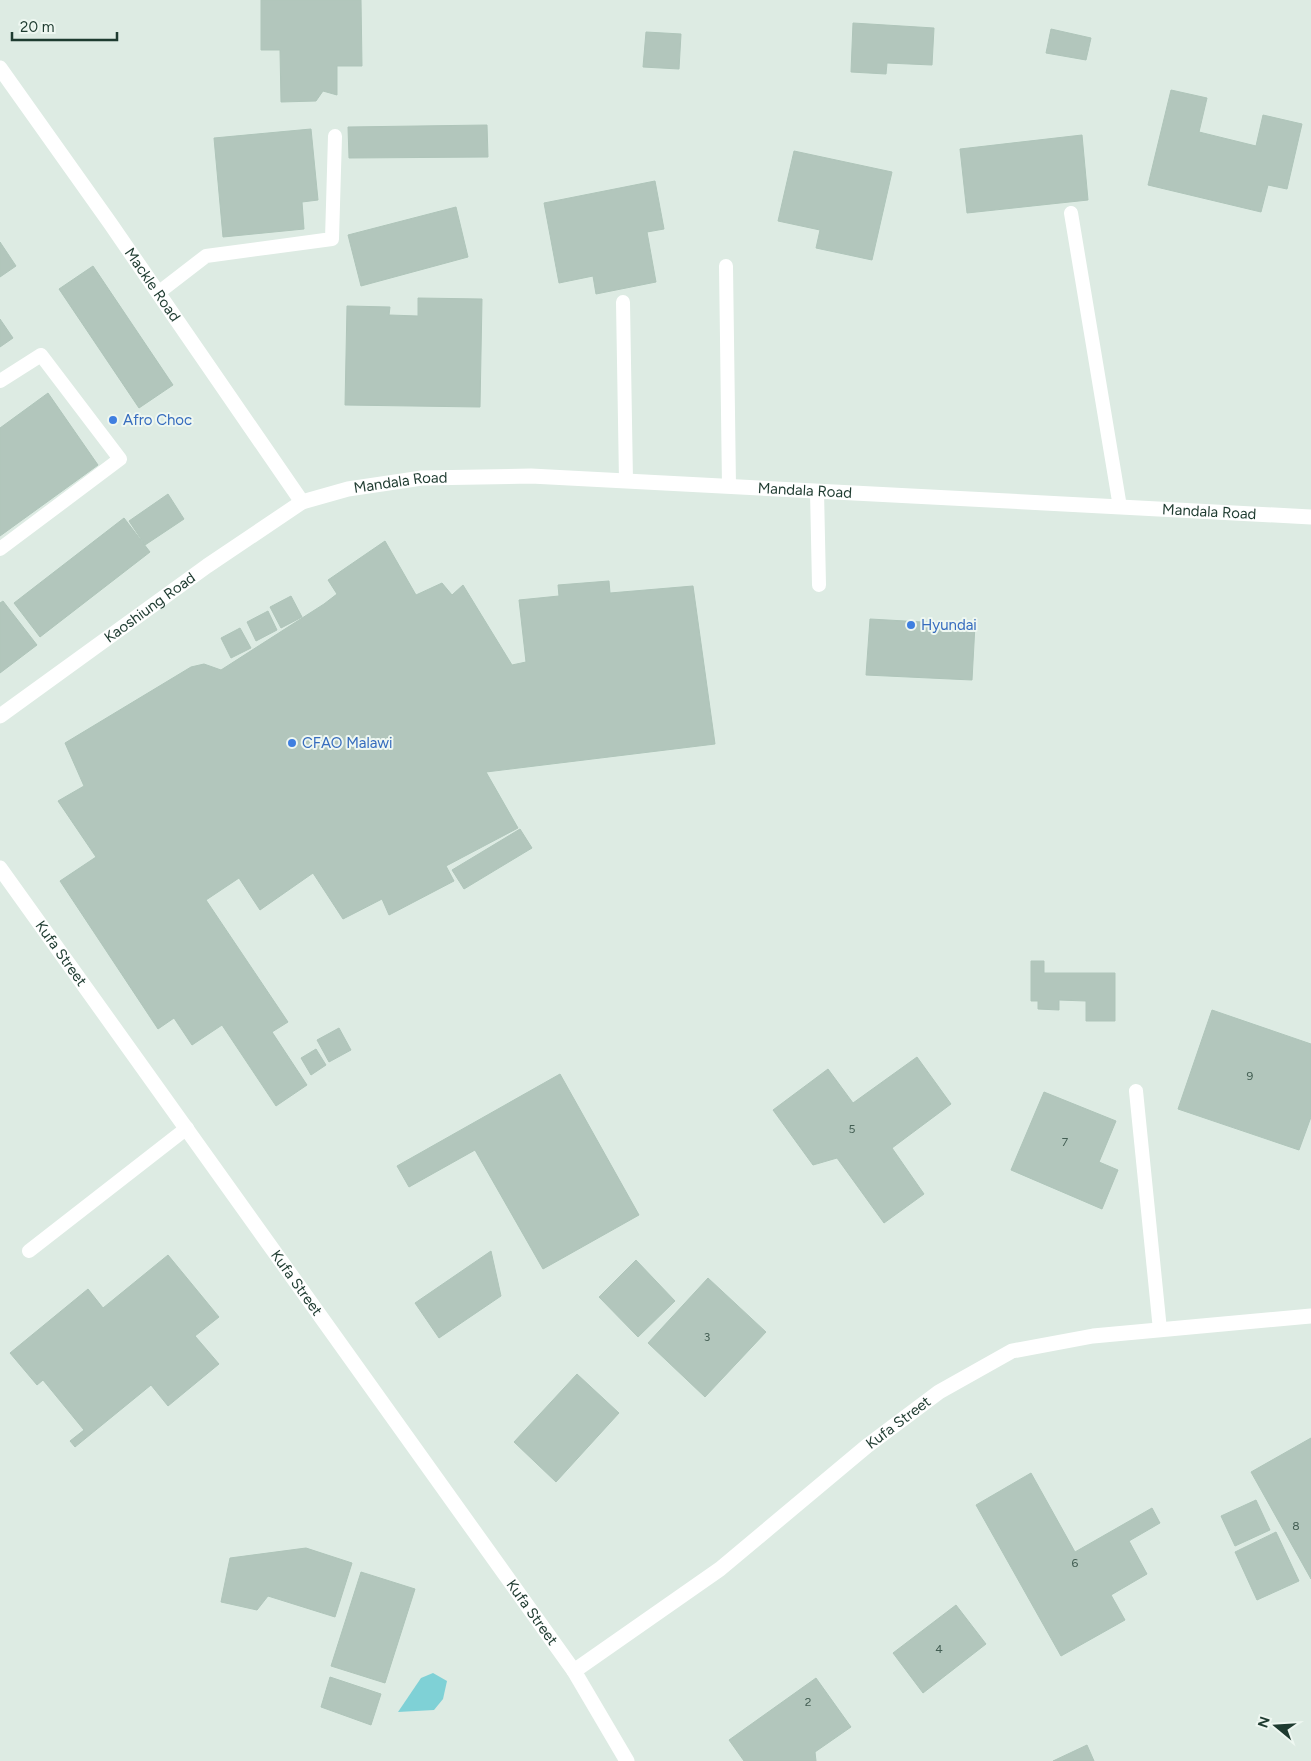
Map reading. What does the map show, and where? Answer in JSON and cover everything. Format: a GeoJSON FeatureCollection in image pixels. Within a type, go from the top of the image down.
{"type":"FeatureCollection","features":[{"type":"Feature","properties":{"kind":"street","name":"Mackle Road"},"geometry":{"type":"LineString","coordinates":[[0,68],[302,502]]}},
{"type":"Feature","properties":{"kind":"street","name":"Mandala Road"},"geometry":{"type":"LineString","coordinates":[[302,502],[348,489],[422,478],[530,476],[1311,517]]}},
{"type":"Feature","properties":{"kind":"street","name":"Kaoshiung Road"},"geometry":{"type":"LineString","coordinates":[[0,716],[206,566],[302,502]]}},
{"type":"Feature","properties":{"kind":"street","name":"Kufa Street"},"geometry":{"type":"LineString","coordinates":[[0,868],[574,1670],[720,1568],[867,1446],[939,1392],[1012,1351],[1093,1336],[1311,1316]]}},
{"type":"Feature","properties":{"kind":"street"},"geometry":{"type":"LineString","coordinates":[[574,1670],[627,1761]]}},
{"type":"Feature","properties":{"kind":"lane"},"geometry":{"type":"LineString","coordinates":[[158,293],[206,256],[332,239],[335,136]]}},
{"type":"Feature","properties":{"kind":"lane"},"geometry":{"type":"LineString","coordinates":[[1071,213],[1120,507]]}},
{"type":"Feature","properties":{"kind":"lane"},"geometry":{"type":"LineString","coordinates":[[726,266],[729,486]]}},
{"type":"Feature","properties":{"kind":"lane"},"geometry":{"type":"LineString","coordinates":[[623,302],[626,481]]}},
{"type":"Feature","properties":{"kind":"lane"},"geometry":{"type":"LineString","coordinates":[[0,381],[41,355],[120,458],[0,548]]}},
{"type":"Feature","properties":{"kind":"lane"},"geometry":{"type":"LineString","coordinates":[[817,491],[819,585]]}},
{"type":"Feature","properties":{"kind":"lane"},"geometry":{"type":"LineString","coordinates":[[1136,1091],[1160,1330]]}},
{"type":"Feature","properties":{"kind":"lane"},"geometry":{"type":"LineString","coordinates":[[29,1251],[187,1128]]}},
{"type":"Feature","properties":{"kind":"water"},"geometry":{"type":"Polygon","coordinates":[[[433,1673],[447,1681],[443,1699],[434,1710],[398,1712],[421,1678],[433,1673]]]}},
{"type":"Feature","properties":{"kind":"building"},"geometry":{"type":"Polygon","coordinates":[[[261,0],[361,0],[362,66],[337,66],[337,95],[323,91],[316,101],[281,102],[280,50],[261,50],[261,0]]]}},
{"type":"Feature","properties":{"kind":"building"},"geometry":{"type":"Polygon","coordinates":[[[853,23],[934,28],[932,65],[887,63],[886,74],[851,72],[853,23]]]}},
{"type":"Feature","properties":{"kind":"building"},"geometry":{"type":"Polygon","coordinates":[[[1051,29],[1091,38],[1086,60],[1046,53],[1051,29]]]}},
{"type":"Feature","properties":{"kind":"building"},"geometry":{"type":"Polygon","coordinates":[[[646,32],[681,34],[679,69],[643,67],[646,32]]]}},
{"type":"Feature","properties":{"kind":"building"},"geometry":{"type":"Polygon","coordinates":[[[1171,90],[1207,98],[1199,132],[1256,146],[1263,115],[1302,124],[1287,189],[1268,185],[1261,212],[1148,185],[1171,90]]]}},
{"type":"Feature","properties":{"kind":"building"},"geometry":{"type":"Polygon","coordinates":[[[487,125],[488,157],[349,158],[348,127],[487,125]]]}},
{"type":"Feature","properties":{"kind":"building"},"geometry":{"type":"Polygon","coordinates":[[[311,129],[318,200],[302,202],[304,229],[223,237],[214,138],[311,129]]]}},
{"type":"Feature","properties":{"kind":"building"},"geometry":{"type":"Polygon","coordinates":[[[1082,135],[1088,200],[967,213],[960,149],[1082,135]]]}},
{"type":"Feature","properties":{"kind":"building"},"geometry":{"type":"Polygon","coordinates":[[[794,151],[892,172],[872,260],[816,248],[820,230],[778,221],[794,151]]]}},
{"type":"Feature","properties":{"kind":"building"},"geometry":{"type":"Polygon","coordinates":[[[655,181],[664,229],[647,232],[656,282],[596,294],[593,276],[559,283],[544,203],[655,181]]]}},
{"type":"Feature","properties":{"kind":"building"},"geometry":{"type":"Polygon","coordinates":[[[456,207],[468,257],[361,286],[348,235],[456,207]]]}},
{"type":"Feature","properties":{"kind":"building"},"geometry":{"type":"Polygon","coordinates":[[[0,242],[16,266],[0,277],[0,242]]]}},
{"type":"Feature","properties":{"kind":"building"},"geometry":{"type":"Polygon","coordinates":[[[93,266],[173,385],[139,408],[59,289],[93,266]]]}},
{"type":"Feature","properties":{"kind":"building"},"geometry":{"type":"Polygon","coordinates":[[[418,298],[482,299],[480,407],[345,405],[347,306],[390,307],[389,315],[418,316],[418,298]]]}},
{"type":"Feature","properties":{"kind":"building"},"geometry":{"type":"Polygon","coordinates":[[[0,319],[13,338],[0,347],[0,319]]]}},
{"type":"Feature","properties":{"kind":"building"},"geometry":{"type":"Polygon","coordinates":[[[48,393],[98,465],[0,536],[0,428],[48,393]]]}},
{"type":"Feature","properties":{"kind":"building"},"geometry":{"type":"Polygon","coordinates":[[[168,494],[184,519],[145,545],[129,521],[168,494]]]}},
{"type":"Feature","properties":{"kind":"building"},"geometry":{"type":"Polygon","coordinates":[[[124,518],[150,552],[40,637],[14,603],[124,518]]]}},
{"type":"Feature","properties":{"kind":"building"},"geometry":{"type":"Polygon","coordinates":[[[385,541],[416,595],[442,583],[452,595],[463,585],[512,665],[526,662],[519,600],[559,596],[558,585],[609,581],[610,593],[693,586],[715,744],[486,772],[518,828],[446,866],[454,881],[389,915],[382,899],[343,919],[313,873],[260,910],[239,878],[206,900],[288,1022],[272,1032],[307,1085],[276,1106],[222,1025],[192,1045],[174,1018],[158,1029],[60,881],[96,857],[58,801],[84,786],[65,743],[191,667],[204,664],[221,670],[337,594],[328,580],[385,541]]]}},
{"type":"Feature","properties":{"kind":"building"},"geometry":{"type":"Polygon","coordinates":[[[291,596],[302,617],[281,628],[270,607],[291,596]]]}},
{"type":"Feature","properties":{"kind":"building"},"geometry":{"type":"Polygon","coordinates":[[[3,601],[37,645],[0,673],[0,603],[3,601]]]}},
{"type":"Feature","properties":{"kind":"building"},"geometry":{"type":"Polygon","coordinates":[[[268,611],[277,630],[256,641],[247,622],[268,611]]]}},
{"type":"Feature","properties":{"kind":"building"},"geometry":{"type":"Polygon","coordinates":[[[870,619],[975,625],[972,680],[866,675],[870,619]]]}},
{"type":"Feature","properties":{"kind":"building"},"geometry":{"type":"Polygon","coordinates":[[[240,628],[251,648],[231,658],[221,638],[240,628]]]}},
{"type":"Feature","properties":{"kind":"building"},"geometry":{"type":"Polygon","coordinates":[[[520,829],[532,848],[464,889],[452,870],[520,829]]]}},
{"type":"Feature","properties":{"kind":"building"},"geometry":{"type":"Polygon","coordinates":[[[1031,961],[1044,961],[1044,973],[1115,973],[1115,1021],[1086,1021],[1086,1001],[1059,1000],[1059,1010],[1038,1009],[1038,1001],[1031,1001],[1031,961]]]}},
{"type":"Feature","properties":{"kind":"building"},"geometry":{"type":"Polygon","coordinates":[[[1212,1010],[1311,1044],[1311,1117],[1299,1150],[1178,1109],[1212,1010]]]}},
{"type":"Feature","properties":{"kind":"building"},"geometry":{"type":"Polygon","coordinates":[[[339,1028],[351,1050],[329,1062],[317,1040],[339,1028]]]}},
{"type":"Feature","properties":{"kind":"building"},"geometry":{"type":"Polygon","coordinates":[[[316,1049],[326,1065],[311,1075],[301,1058],[316,1049]]]}},
{"type":"Feature","properties":{"kind":"building"},"geometry":{"type":"Polygon","coordinates":[[[917,1057],[951,1104],[892,1148],[924,1194],[884,1223],[837,1158],[813,1165],[773,1110],[828,1069],[853,1103],[917,1057]]]}},
{"type":"Feature","properties":{"kind":"building"},"geometry":{"type":"Polygon","coordinates":[[[560,1074],[639,1215],[543,1269],[475,1150],[409,1187],[397,1166],[560,1074]]]}},
{"type":"Feature","properties":{"kind":"building"},"geometry":{"type":"Polygon","coordinates":[[[1044,1092],[1116,1121],[1099,1162],[1118,1170],[1102,1209],[1011,1170],[1044,1092]]]}},
{"type":"Feature","properties":{"kind":"building"},"geometry":{"type":"Polygon","coordinates":[[[491,1251],[501,1296],[439,1338],[415,1303],[491,1251]]]}},
{"type":"Feature","properties":{"kind":"building"},"geometry":{"type":"Polygon","coordinates":[[[168,1255],[219,1317],[195,1336],[219,1364],[168,1406],[151,1385],[75,1447],[70,1441],[84,1430],[43,1380],[37,1385],[10,1353],[88,1289],[103,1308],[168,1255]]]}},
{"type":"Feature","properties":{"kind":"building"},"geometry":{"type":"Polygon","coordinates":[[[636,1260],[675,1301],[638,1337],[599,1297],[636,1260]]]}},
{"type":"Feature","properties":{"kind":"building"},"geometry":{"type":"Polygon","coordinates":[[[708,1278],[766,1332],[705,1397],[648,1343],[708,1278]]]}},
{"type":"Feature","properties":{"kind":"building"},"geometry":{"type":"Polygon","coordinates":[[[577,1374],[619,1413],[556,1482],[514,1442],[577,1374]]]}},
{"type":"Feature","properties":{"kind":"building"},"geometry":{"type":"Polygon","coordinates":[[[1311,1438],[1311,1579],[1251,1472],[1311,1438]]]}},
{"type":"Feature","properties":{"kind":"building"},"geometry":{"type":"Polygon","coordinates":[[[1031,1473],[1075,1552],[1152,1508],[1160,1523],[1129,1541],[1147,1574],[1111,1595],[1125,1620],[1061,1656],[976,1505],[1031,1473]]]}},
{"type":"Feature","properties":{"kind":"building"},"geometry":{"type":"Polygon","coordinates":[[[1256,1500],[1270,1530],[1235,1546],[1221,1516],[1256,1500]]]}},
{"type":"Feature","properties":{"kind":"building"},"geometry":{"type":"Polygon","coordinates":[[[1276,1532],[1299,1581],[1257,1600],[1235,1552],[1276,1532]]]}},
{"type":"Feature","properties":{"kind":"building"},"geometry":{"type":"Polygon","coordinates":[[[306,1548],[352,1563],[335,1617],[268,1596],[257,1610],[221,1602],[230,1558],[306,1548]]]}},
{"type":"Feature","properties":{"kind":"building"},"geometry":{"type":"Polygon","coordinates":[[[361,1572],[415,1589],[385,1683],[331,1666],[361,1572]]]}},
{"type":"Feature","properties":{"kind":"building"},"geometry":{"type":"Polygon","coordinates":[[[956,1605],[986,1644],[923,1693],[893,1653],[956,1605]]]}},
{"type":"Feature","properties":{"kind":"building"},"geometry":{"type":"Polygon","coordinates":[[[330,1677],[381,1694],[371,1725],[321,1707],[330,1677]]]}},
{"type":"Feature","properties":{"kind":"building"},"geometry":{"type":"Polygon","coordinates":[[[816,1678],[851,1727],[815,1752],[816,1761],[744,1761],[729,1740],[816,1678]]]}},
{"type":"Feature","properties":{"kind":"building"},"geometry":{"type":"Polygon","coordinates":[[[1087,1745],[1094,1761],[1053,1761],[1087,1745]]]}},
{"type":"Feature","properties":{"kind":"place","name":"Afro Choc"},"geometry":{"type":"Point","coordinates":[113,420]}},
{"type":"Feature","properties":{"kind":"place","name":"Hyundai"},"geometry":{"type":"Point","coordinates":[911,625]}},
{"type":"Feature","properties":{"kind":"place","name":"CFAO Malawi"},"geometry":{"type":"Point","coordinates":[292,743]}}]}
